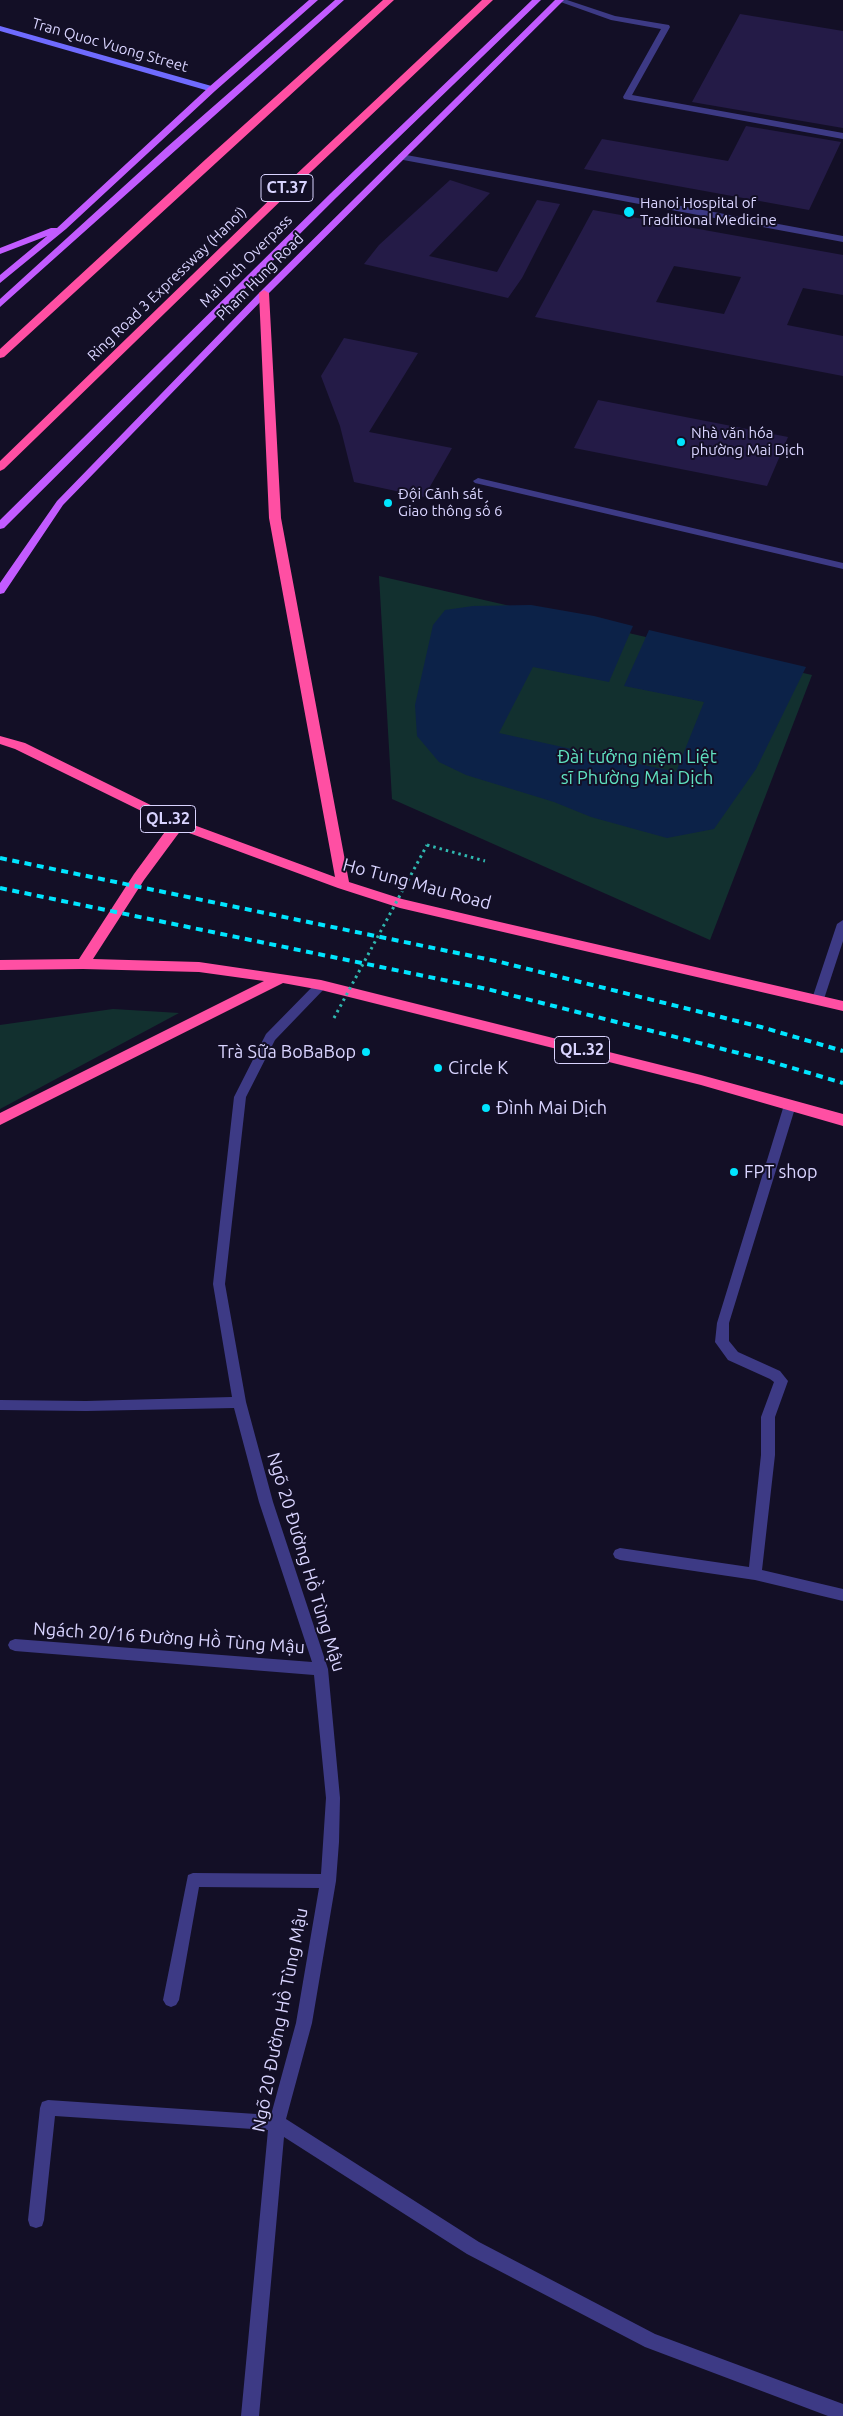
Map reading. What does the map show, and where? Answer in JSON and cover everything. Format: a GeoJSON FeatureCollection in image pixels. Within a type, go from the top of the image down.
{"type":"FeatureCollection","features":[{"type":"Feature","properties":{"kind":"highway"},"geometry":{"type":"LineString","coordinates":[[3,352],[210,161],[389,0]]}},
{"type":"Feature","properties":{"kind":"highway","name":"Ring Road 3 Expressway (Hanoi)"},"geometry":{"type":"LineString","coordinates":[[0,467],[292,184],[488,0]]}},
{"type":"Feature","properties":{"kind":"highway"},"geometry":{"type":"LineString","coordinates":[[264,293],[275,518],[343,885]]}},
{"type":"Feature","properties":{"kind":"highway","name":"Ho Tung Mau Road"},"geometry":{"type":"LineString","coordinates":[[0,740],[20,746],[178,824],[343,885],[400,903],[843,1006]]}},
{"type":"Feature","properties":{"kind":"highway"},"geometry":{"type":"LineString","coordinates":[[83,964],[139,877],[178,824]]}},
{"type":"Feature","properties":{"kind":"highway","name":"QL.32"},"geometry":{"type":"LineString","coordinates":[[0,965],[83,964],[198,967],[321,985],[843,1120]]}},
{"type":"Feature","properties":{"kind":"highway"},"geometry":{"type":"LineString","coordinates":[[0,1119],[282,978]]}},
{"type":"Feature","properties":{"kind":"main road"},"geometry":{"type":"LineString","coordinates":[[0,280],[63,227],[212,89],[314,0]]}},
{"type":"Feature","properties":{"kind":"main road"},"geometry":{"type":"LineString","coordinates":[[0,304],[170,149],[340,0]]}},
{"type":"Feature","properties":{"kind":"main road","name":"Mai Dich Overpass"},"geometry":{"type":"LineString","coordinates":[[0,526],[334,195],[537,0]]}},
{"type":"Feature","properties":{"kind":"main road","name":"Pham Hung Road"},"geometry":{"type":"LineString","coordinates":[[0,591],[60,503],[264,293],[559,0]]}},
{"type":"Feature","properties":{"kind":"main road"},"geometry":{"type":"LineString","coordinates":[[0,251],[63,227]]}},
{"type":"Feature","properties":{"kind":"main road"},"geometry":{"type":"LineString","coordinates":[[0,573],[13,572]]}},
{"type":"Feature","properties":{"kind":"street"},"geometry":{"type":"LineString","coordinates":[[559,0],[614,18],[666,27],[627,97],[843,136]]}},
{"type":"Feature","properties":{"kind":"street","name":"Tran Quoc Vuong Street"},"geometry":{"type":"LineString","coordinates":[[0,28],[212,89]]}},
{"type":"Feature","properties":{"kind":"street"},"geometry":{"type":"LineString","coordinates":[[401,157],[843,239]]}},
{"type":"Feature","properties":{"kind":"street"},"geometry":{"type":"LineString","coordinates":[[478,481],[843,566]]}},
{"type":"Feature","properties":{"kind":"street"},"geometry":{"type":"LineString","coordinates":[[818,999],[843,924]]}},
{"type":"Feature","properties":{"kind":"street","name":"Ngõ 20 Đường Hồ Tùng Mậu"},"geometry":{"type":"LineString","coordinates":[[250,2416],[277,2123],[304,2022],[328,1881],[332,1842],[333,1798],[320,1669],[266,1502],[239,1402],[219,1284],[240,1097],[270,1037],[321,985]]}},
{"type":"Feature","properties":{"kind":"street"},"geometry":{"type":"LineString","coordinates":[[755,1574],[768,1456],[768,1417],[781,1381],[775,1375],[733,1356],[722,1342],[723,1323],[790,1105]]}},
{"type":"Feature","properties":{"kind":"street"},"geometry":{"type":"LineString","coordinates":[[0,1405],[86,1406],[239,1402]]}},
{"type":"Feature","properties":{"kind":"street"},"geometry":{"type":"LineString","coordinates":[[620,1554],[755,1574],[843,1595]]}},
{"type":"Feature","properties":{"kind":"street","name":"Ngách 20/16 Đường Hồ Tùng Mậu"},"geometry":{"type":"LineString","coordinates":[[15,1645],[320,1669]]}},
{"type":"Feature","properties":{"kind":"street"},"geometry":{"type":"LineString","coordinates":[[171,2000],[193,1880],[328,1881]]}},
{"type":"Feature","properties":{"kind":"street"},"geometry":{"type":"LineString","coordinates":[[36,2220],[48,2108],[277,2123],[473,2248],[652,2342],[843,2413]]}},
{"type":"Feature","properties":{"kind":"path"},"geometry":{"type":"LineString","coordinates":[[334,1018],[427,845],[484,861]]}},
{"type":"Feature","properties":{"kind":"green space","name":"Đài tưởng niệm Liệt sĩ Phường Mai Dịch"},"geometry":{"type":"Polygon","coordinates":[[[379,576],[812,675],[710,940],[392,799],[379,576]]]}},
{"type":"Feature","properties":{"kind":"green space"},"geometry":{"type":"Polygon","coordinates":[[[113,1009],[179,1013],[0,1109],[0,1025],[113,1009]]]}},
{"type":"Feature","properties":{"kind":"water"},"geometry":{"type":"Polygon","coordinates":[[[531,605],[594,616],[633,626],[609,682],[533,667],[499,733],[676,772],[704,702],[624,686],[649,630],[806,667],[756,769],[714,829],[667,838],[591,817],[554,802],[466,775],[439,762],[417,736],[415,705],[433,625],[445,610],[473,606],[531,605]]]}},
{"type":"Feature","properties":{"kind":"building"},"geometry":{"type":"Polygon","coordinates":[[[740,14],[843,31],[843,128],[692,102],[740,14]]]}},
{"type":"Feature","properties":{"kind":"building"},"geometry":{"type":"Polygon","coordinates":[[[746,126],[841,142],[809,210],[584,169],[602,139],[728,161],[746,126]]]}},
{"type":"Feature","properties":{"kind":"building"},"geometry":{"type":"Polygon","coordinates":[[[450,180],[490,193],[429,256],[497,272],[537,200],[560,204],[522,278],[508,298],[364,264],[379,245],[450,180]]]}},
{"type":"Feature","properties":{"kind":"building"},"geometry":{"type":"Polygon","coordinates":[[[593,210],[843,255],[843,295],[803,288],[787,325],[843,336],[843,376],[535,317],[593,210]],[[674,266],[656,302],[724,314],[741,277],[674,266]]]}},
{"type":"Feature","properties":{"kind":"building"},"geometry":{"type":"Polygon","coordinates":[[[344,338],[418,353],[369,432],[452,448],[424,497],[354,482],[340,426],[321,376],[344,338]]]}},
{"type":"Feature","properties":{"kind":"building","name":"Nhà văn hóa phường Mai Dịch"},"geometry":{"type":"Polygon","coordinates":[[[598,400],[788,437],[767,486],[574,448],[598,400]]]}},
{"type":"Feature","properties":{"kind":"railway"},"geometry":{"type":"LineString","coordinates":[[0,858],[496,961],[761,1027],[843,1051]]}},
{"type":"Feature","properties":{"kind":"railway"},"geometry":{"type":"LineString","coordinates":[[0,888],[487,989],[762,1059],[843,1083]]}},
{"type":"Feature","properties":{"kind":"place","name":"Hanoi Hospital of Traditional Medicine"},"geometry":{"type":"Point","coordinates":[629,212]}},
{"type":"Feature","properties":{"kind":"place","name":"Nhà văn hóa phường Mai Dịch"},"geometry":{"type":"Point","coordinates":[681,442]}},
{"type":"Feature","properties":{"kind":"place","name":"Đội Cảnh sát Giao thông số 6"},"geometry":{"type":"Point","coordinates":[388,503]}},
{"type":"Feature","properties":{"kind":"place","name":"Trà Sữa BoBaBop"},"geometry":{"type":"Point","coordinates":[366,1052]}},
{"type":"Feature","properties":{"kind":"place","name":"Circle K"},"geometry":{"type":"Point","coordinates":[438,1068]}},
{"type":"Feature","properties":{"kind":"place","name":"Đình Mai Dịch"},"geometry":{"type":"Point","coordinates":[486,1108]}},
{"type":"Feature","properties":{"kind":"place","name":"FPT shop"},"geometry":{"type":"Point","coordinates":[734,1172]}}]}
